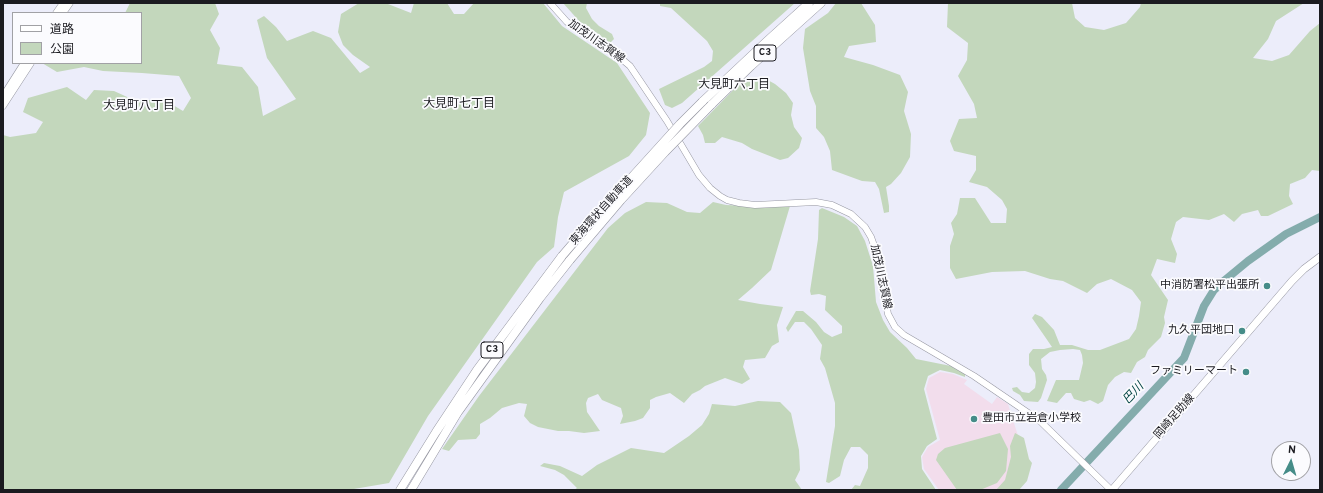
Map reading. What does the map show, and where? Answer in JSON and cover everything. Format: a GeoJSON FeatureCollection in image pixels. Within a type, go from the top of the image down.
{"type":"FeatureCollection","features":[{"type":"Feature","properties":{"kind":"highway","name":"東海環状自動車道"},"geometry":{"type":"LineString","coordinates":[[427,447],[477,370],[562,256],[680,124],[809,3]]}},
{"type":"Feature","properties":{"kind":"highway","name":"東海環状自動車道"},"geometry":{"type":"LineString","coordinates":[[458,412],[536,304],[620,200],[711,105],[751,66],[821,3]]}},
{"type":"Feature","properties":{"kind":"highway"},"geometry":{"type":"LineString","coordinates":[[411,490],[458,412]]}},
{"type":"Feature","properties":{"kind":"highway"},"geometry":{"type":"LineString","coordinates":[[417,490],[458,412]]}},
{"type":"Feature","properties":{"kind":"highway","name":"C3"},"geometry":{"type":"LineString","coordinates":[[395,490],[411,464],[427,447]]}},
{"type":"Feature","properties":{"kind":"highway","name":"C3"},"geometry":{"type":"LineString","coordinates":[[400,490],[427,447]]}},
{"type":"Feature","properties":{"kind":"main road"},"geometry":{"type":"LineString","coordinates":[[57,12],[63,3]]}},
{"type":"Feature","properties":{"kind":"main road"},"geometry":{"type":"LineString","coordinates":[[64,12],[70,3]]}},
{"type":"Feature","properties":{"kind":"main road","name":"加茂川志賀線"},"geometry":{"type":"LineString","coordinates":[[550,3],[567,22],[611,50],[630,66],[668,121],[692,164],[710,188],[727,200],[739,203],[755,204],[816,202],[832,205],[851,214],[865,227],[871,237],[877,254],[888,314],[895,327],[904,335],[974,376],[1040,421],[1112,490]]}},
{"type":"Feature","properties":{"kind":"main road"},"geometry":{"type":"LineString","coordinates":[[3,96],[23,64]]}},
{"type":"Feature","properties":{"kind":"main road"},"geometry":{"type":"LineString","coordinates":[[3,106],[30,64]]}},
{"type":"Feature","properties":{"kind":"main road","name":"岡崎足助線"},"geometry":{"type":"LineString","coordinates":[[1112,490],[1292,281],[1304,269],[1320,257]]}},
{"type":"Feature","properties":{"kind":"shaded area","name":"豊田市立岩倉小学校"},"geometry":{"type":"Polygon","coordinates":[[[940,372],[953,374],[967,380],[964,384],[992,404],[997,397],[1008,404],[1024,455],[1012,490],[939,490],[924,469],[922,457],[928,447],[940,440],[926,389],[929,378],[940,372]]]}},
{"type":"Feature","properties":{"kind":"green space"},"geometry":{"type":"Polygon","coordinates":[[[130,3],[215,3],[219,14],[210,30],[220,48],[217,64],[242,67],[258,87],[263,116],[296,99],[267,58],[257,20],[264,16],[276,27],[287,41],[313,31],[331,38],[360,73],[370,67],[353,55],[343,45],[338,32],[341,14],[359,3],[388,3],[411,13],[414,3],[447,3],[454,14],[464,14],[474,3],[543,3],[562,26],[617,63],[650,113],[646,135],[629,156],[564,192],[558,217],[554,247],[537,262],[428,416],[389,483],[348,490],[3,490],[3,135],[10,137],[36,133],[43,122],[23,112],[28,98],[67,87],[86,100],[94,90],[114,91],[136,101],[163,99],[183,111],[191,98],[179,76],[103,71],[84,67],[57,72],[44,64],[142,64],[142,12],[126,12],[130,3]]]}},
{"type":"Feature","properties":{"kind":"green space"},"geometry":{"type":"Polygon","coordinates":[[[563,3],[587,3],[586,8],[592,19],[599,26],[612,34],[614,39],[610,43],[580,22],[563,3]]]}},
{"type":"Feature","properties":{"kind":"green space"},"geometry":{"type":"Polygon","coordinates":[[[660,3],[795,3],[682,103],[672,108],[665,105],[659,89],[704,67],[712,61],[713,51],[707,41],[671,8],[660,6],[660,3]]]}},
{"type":"Feature","properties":{"kind":"green space"},"geometry":{"type":"Polygon","coordinates":[[[836,3],[861,3],[875,25],[876,42],[849,46],[844,57],[873,65],[900,75],[908,92],[904,111],[911,134],[910,157],[901,173],[891,184],[886,187],[889,212],[884,213],[879,189],[875,182],[862,181],[832,170],[830,151],[824,137],[816,128],[816,106],[810,91],[803,48],[805,29],[828,13],[836,3]]]}},
{"type":"Feature","properties":{"kind":"green space"},"geometry":{"type":"Polygon","coordinates":[[[948,3],[1072,3],[1075,18],[1085,27],[1104,30],[1126,23],[1140,7],[1141,3],[1304,3],[1276,21],[1268,39],[1253,58],[1272,61],[1289,55],[1310,31],[1320,23],[1320,171],[1312,170],[1305,178],[1290,184],[1289,196],[1293,204],[1268,216],[1261,216],[1258,210],[1242,214],[1234,222],[1224,214],[1209,220],[1183,217],[1176,222],[1171,239],[1177,254],[1175,263],[1157,259],[1151,275],[1168,300],[1164,317],[1165,323],[1161,337],[1148,350],[1145,357],[1137,362],[1131,373],[1124,372],[1115,377],[1108,385],[1103,401],[1098,404],[1090,400],[1084,402],[1074,399],[1071,393],[1066,393],[1057,403],[1047,401],[1056,380],[1079,380],[1083,363],[1080,350],[1073,349],[1050,352],[1041,359],[1042,369],[1047,380],[1041,398],[1038,402],[1024,401],[1020,395],[1013,391],[1012,388],[1017,387],[1022,392],[1029,393],[1035,388],[1035,373],[1029,365],[1029,354],[1033,349],[1052,347],[1032,318],[1035,314],[1042,317],[1054,330],[1060,345],[1072,345],[1088,350],[1100,350],[1129,339],[1136,329],[1141,302],[1132,290],[1111,279],[1097,284],[1087,293],[1063,281],[1050,279],[1025,271],[992,272],[956,279],[950,268],[950,246],[954,234],[951,223],[957,214],[960,198],[975,198],[991,223],[1006,223],[1007,209],[1002,200],[987,187],[969,182],[976,170],[976,156],[954,151],[950,141],[959,119],[977,118],[974,104],[958,76],[967,60],[968,43],[947,27],[948,3]]]}},
{"type":"Feature","properties":{"kind":"green space"},"geometry":{"type":"Polygon","coordinates":[[[764,78],[775,84],[786,93],[793,103],[791,115],[794,127],[802,138],[799,148],[788,158],[780,160],[752,149],[742,143],[722,137],[715,143],[705,143],[698,126],[743,80],[764,78]]]}},
{"type":"Feature","properties":{"kind":"green space"},"geometry":{"type":"Polygon","coordinates":[[[646,202],[667,203],[687,212],[700,213],[713,202],[726,205],[771,207],[790,206],[771,270],[738,300],[783,307],[777,325],[779,342],[772,346],[765,358],[745,360],[743,367],[750,379],[742,384],[725,378],[705,386],[692,394],[684,403],[670,393],[656,397],[650,400],[650,408],[643,418],[620,424],[623,416],[621,408],[602,400],[598,394],[588,398],[586,403],[587,412],[600,431],[584,433],[558,431],[538,427],[530,423],[524,416],[527,404],[519,403],[502,408],[480,424],[480,434],[476,439],[458,440],[449,451],[442,449],[479,396],[608,228],[625,213],[646,202]]]}},
{"type":"Feature","properties":{"kind":"green space"},"geometry":{"type":"Polygon","coordinates":[[[822,208],[844,217],[857,226],[865,241],[873,266],[876,302],[883,320],[890,332],[916,359],[951,366],[965,374],[965,377],[940,370],[928,376],[924,389],[937,439],[927,446],[921,456],[922,469],[936,490],[851,490],[855,485],[860,486],[868,468],[868,455],[860,447],[851,447],[844,460],[840,476],[829,483],[826,482],[835,426],[835,403],[825,368],[820,359],[822,345],[804,322],[795,322],[788,332],[786,328],[796,311],[803,311],[816,322],[824,332],[832,337],[842,333],[842,326],[825,310],[826,296],[819,294],[811,295],[810,291],[818,239],[819,210],[822,208]]]}},
{"type":"Feature","properties":{"kind":"green space"},"geometry":{"type":"Polygon","coordinates":[[[758,401],[780,402],[791,413],[799,450],[800,470],[795,480],[802,490],[574,490],[577,488],[564,475],[555,470],[540,466],[544,463],[560,466],[582,476],[597,465],[631,448],[664,453],[702,425],[709,414],[712,404],[735,406],[758,401]]]}},
{"type":"Feature","properties":{"kind":"green space"},"geometry":{"type":"Polygon","coordinates":[[[1000,433],[1008,449],[1006,471],[997,483],[980,490],[957,490],[936,460],[938,454],[945,448],[1000,433]]]}},
{"type":"Feature","properties":{"kind":"green space"},"geometry":{"type":"Polygon","coordinates":[[[1015,433],[1024,438],[1029,459],[1032,463],[1027,481],[1019,490],[996,490],[1005,480],[1011,457],[1010,446],[1015,433]]]}},
{"type":"Feature","properties":{"kind":"waterway","name":"巴川"},"geometry":{"type":"LineString","coordinates":[[1061,490],[1184,358],[1204,306],[1214,290],[1248,261],[1286,234],[1320,217]]}},
{"type":"Feature","properties":{"kind":"waterway","name":"巴川"},"geometry":{"type":"LineString","coordinates":[[1314,218],[1320,222]]}},
{"type":"Feature","properties":{"kind":"place","name":"中消防署松平出張所"},"geometry":{"type":"Point","coordinates":[1267,286]}},
{"type":"Feature","properties":{"kind":"place","name":"九久平団地口"},"geometry":{"type":"Point","coordinates":[1242,331]}},
{"type":"Feature","properties":{"kind":"place","name":"ファミリーマート"},"geometry":{"type":"Point","coordinates":[1246,372]}},
{"type":"Feature","properties":{"kind":"place","name":"豊田市立岩倉小学校"},"geometry":{"type":"Point","coordinates":[974,419]}},
{"type":"Feature","properties":{"kind":"district","name":"大見町六丁目"},"geometry":{"type":"Point","coordinates":[734,86]}},
{"type":"Feature","properties":{"kind":"district","name":"大見町七丁目"},"geometry":{"type":"Point","coordinates":[459,105]}},
{"type":"Feature","properties":{"kind":"district","name":"大見町八丁目"},"geometry":{"type":"Point","coordinates":[139,107]}}]}
